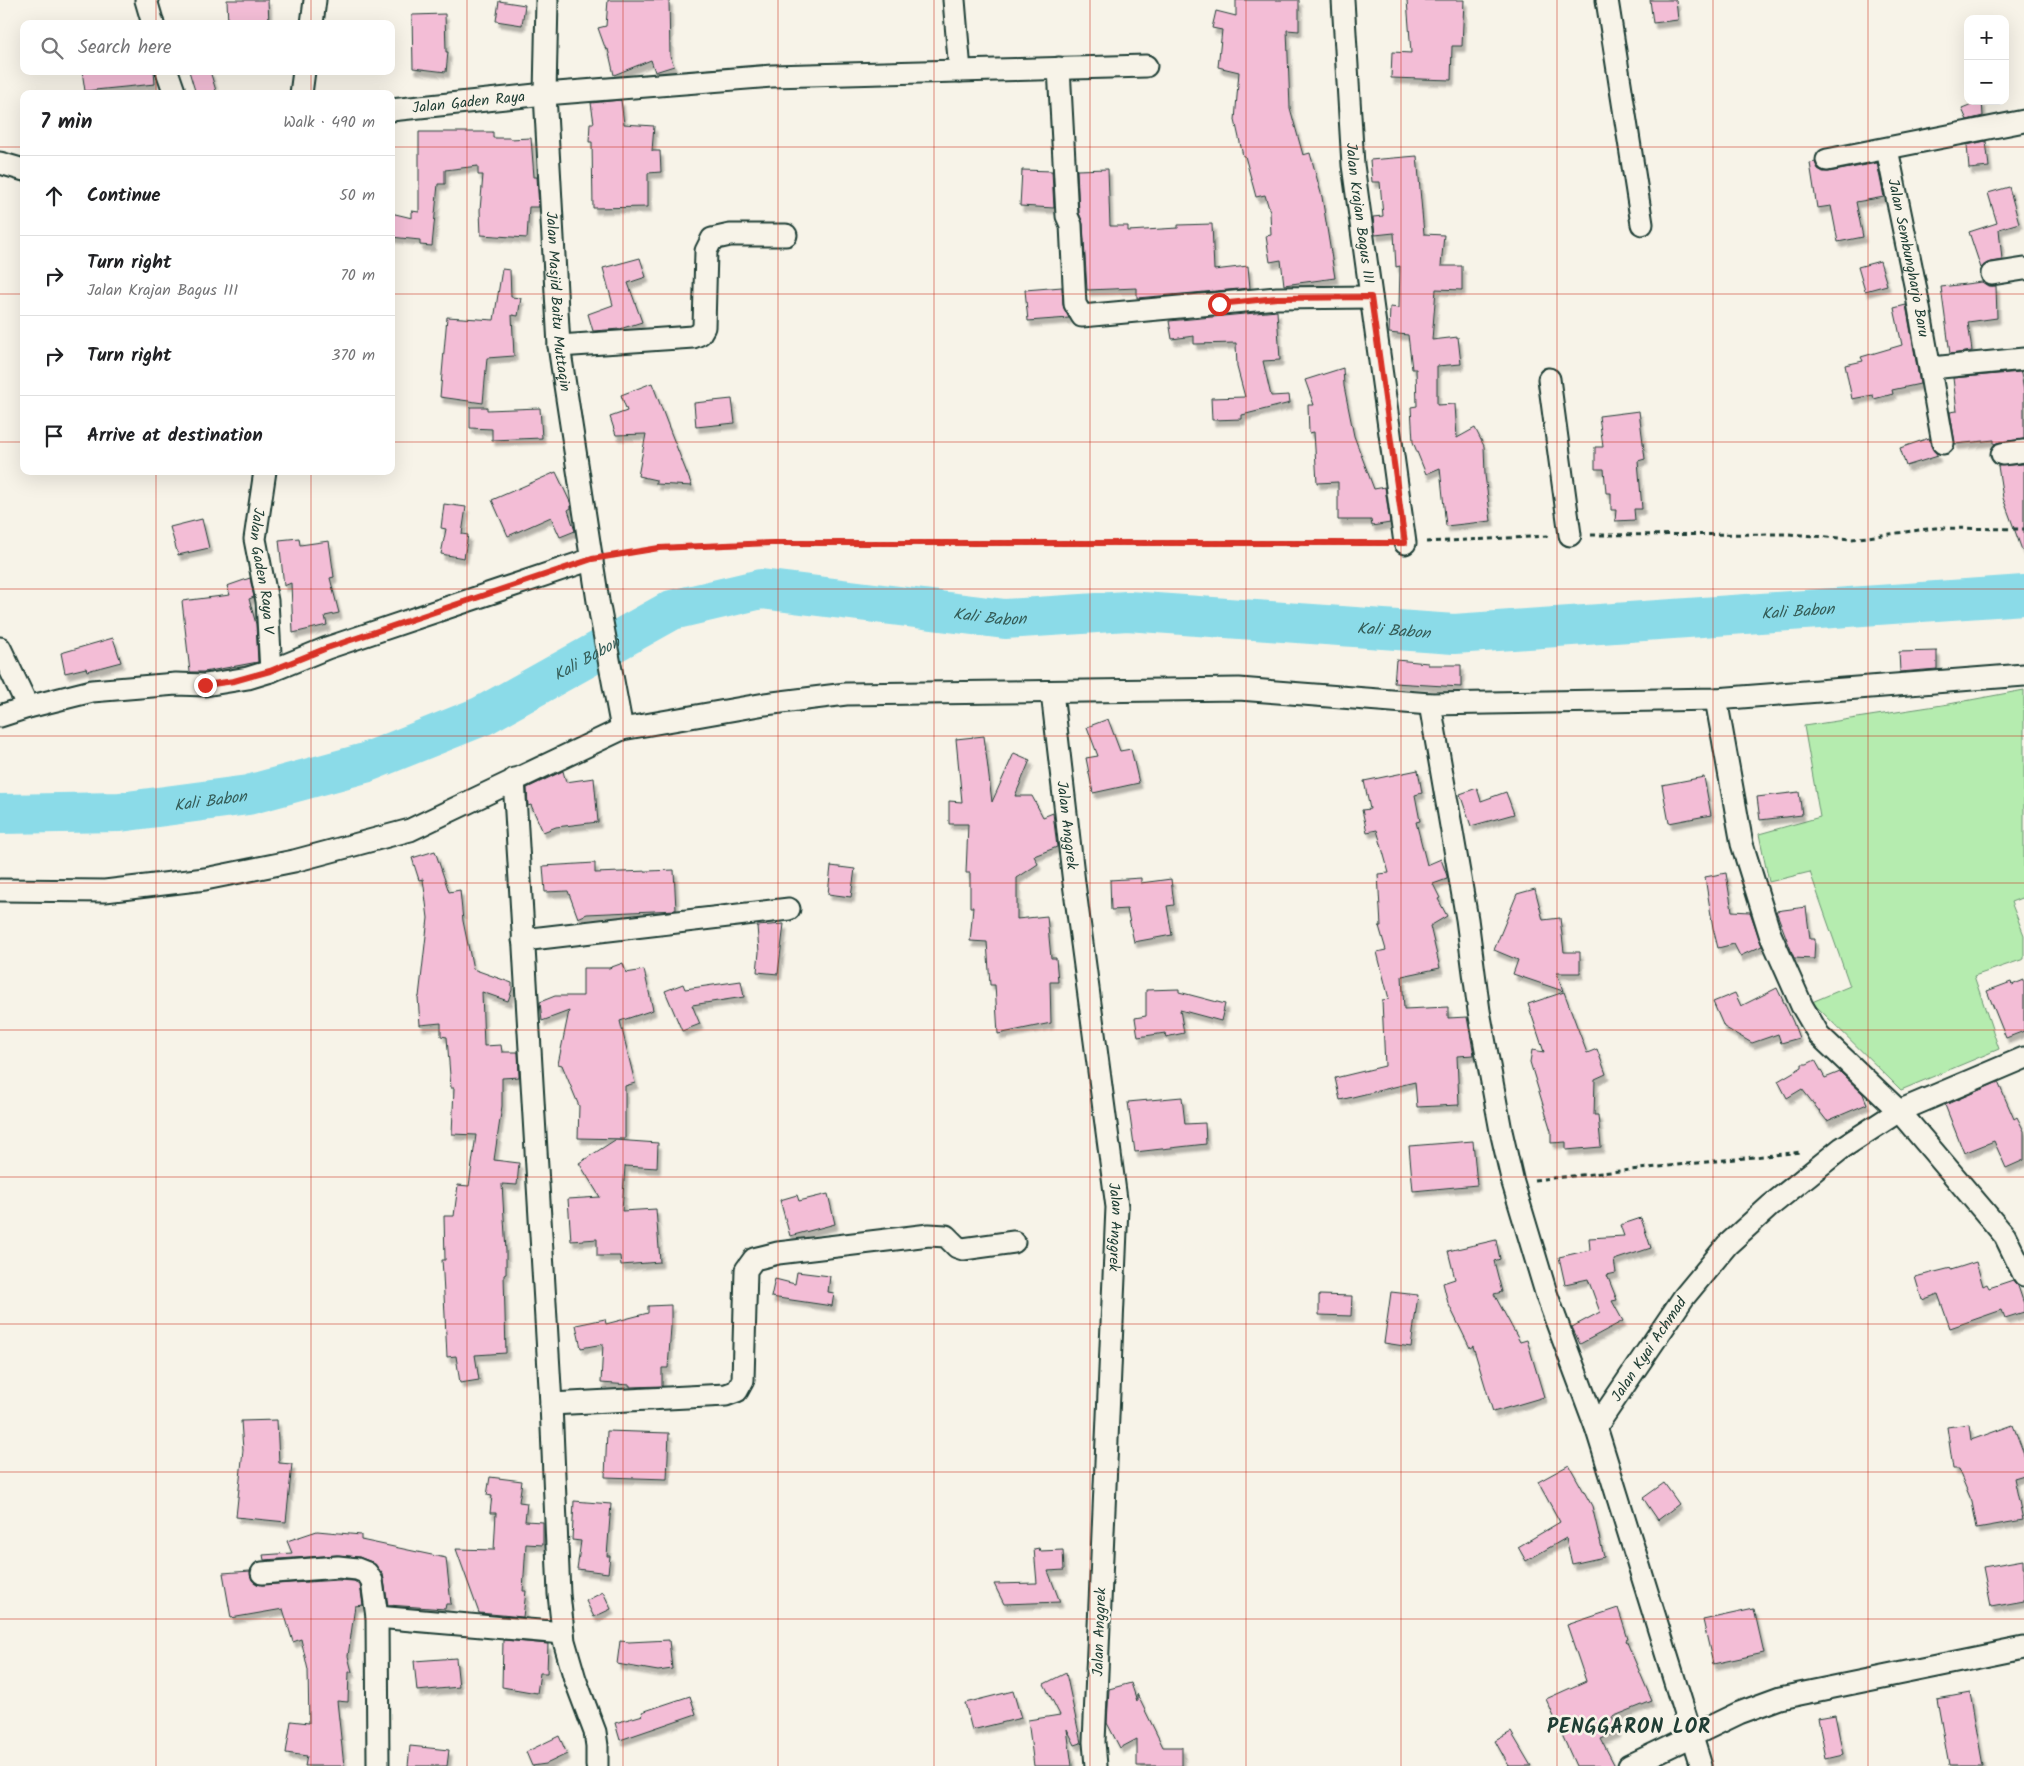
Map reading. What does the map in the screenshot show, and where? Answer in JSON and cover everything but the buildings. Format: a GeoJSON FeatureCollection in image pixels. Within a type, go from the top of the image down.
{"type":"FeatureCollection","features":[{"type":"Feature","properties":{"kind":"street"},"geometry":{"type":"LineString","coordinates":[[146,0],[152,20]]}},
{"type":"Feature","properties":{"kind":"street"},"geometry":{"type":"LineString","coordinates":[[312,20],[315,0]]}},
{"type":"Feature","properties":{"kind":"street","name":"Jalan Masjid Baitu Muttaqin"},"geometry":{"type":"LineString","coordinates":[[547,0],[545,94],[559,346],[598,601],[620,720]]}},
{"type":"Feature","properties":{"kind":"street"},"geometry":{"type":"LineString","coordinates":[[954,0],[960,71]]}},
{"type":"Feature","properties":{"kind":"street","name":"Jalan Krajan Bagus III"},"geometry":{"type":"LineString","coordinates":[[1343,0],[1353,165],[1405,543]]}},
{"type":"Feature","properties":{"kind":"street"},"geometry":{"type":"LineString","coordinates":[[1606,0],[1642,224]]}},
{"type":"Feature","properties":{"kind":"street","name":"Jalan Gaden Raya"},"geometry":{"type":"LineString","coordinates":[[395,110],[545,94],[772,76],[1146,66]]}},
{"type":"Feature","properties":{"kind":"street"},"geometry":{"type":"LineString","coordinates":[[1059,68],[1067,216],[1071,225],[1075,304],[1082,316],[1277,298],[1371,297]]}},
{"type":"Feature","properties":{"kind":"street"},"geometry":{"type":"LineString","coordinates":[[168,75],[173,90]]}},
{"type":"Feature","properties":{"kind":"street"},"geometry":{"type":"LineString","coordinates":[[302,90],[303,75]]}},
{"type":"Feature","properties":{"kind":"street"},"geometry":{"type":"LineString","coordinates":[[1827,160],[2024,121]]}},
{"type":"Feature","properties":{"kind":"street","name":"Jalan Sembungharjo Baru"},"geometry":{"type":"LineString","coordinates":[[1887,149],[1931,368],[1943,443]]}},
{"type":"Feature","properties":{"kind":"street"},"geometry":{"type":"LineString","coordinates":[[0,163],[20,169]]}},
{"type":"Feature","properties":{"kind":"street"},"geometry":{"type":"LineString","coordinates":[[559,346],[693,337],[700,334],[704,327],[706,252],[712,239],[730,235],[786,235]]}},
{"type":"Feature","properties":{"kind":"street"},"geometry":{"type":"LineString","coordinates":[[1992,274],[2024,269]]}},
{"type":"Feature","properties":{"kind":"street"},"geometry":{"type":"LineString","coordinates":[[1931,368],[2024,358]]}},
{"type":"Feature","properties":{"kind":"street"},"geometry":{"type":"LineString","coordinates":[[1549,379],[1570,536]]}},
{"type":"Feature","properties":{"kind":"street"},"geometry":{"type":"LineString","coordinates":[[2002,454],[2024,451]]}},
{"type":"Feature","properties":{"kind":"street","name":"Jalan Gaden Raya V"},"geometry":{"type":"LineString","coordinates":[[264,475],[255,539],[268,601],[270,671]]}},
{"type":"Feature","properties":{"kind":"street"},"geometry":{"type":"LineString","coordinates":[[0,716],[92,691],[176,684],[214,684],[241,680],[270,671],[327,648],[592,559]]}},
{"type":"Feature","properties":{"kind":"street"},"geometry":{"type":"LineString","coordinates":[[0,648],[28,707]]}},
{"type":"Feature","properties":{"kind":"street"},"geometry":{"type":"LineString","coordinates":[[0,890],[105,891],[205,879],[294,861],[410,830],[514,779],[620,720],[846,694],[1239,689],[1430,704],[1716,699],[2024,675]]}},
{"type":"Feature","properties":{"kind":"street","name":"Jalan Anggrek"},"geometry":{"type":"LineString","coordinates":[[1052,692],[1074,883],[1117,1207],[1094,1742],[1096,1766]]}},
{"type":"Feature","properties":{"kind":"street"},"geometry":{"type":"LineString","coordinates":[[1716,699],[1742,844],[1770,934],[1802,1006],[1819,1035],[1900,1111],[2005,1236],[2024,1276]]}},
{"type":"Feature","properties":{"kind":"street"},"geometry":{"type":"LineString","coordinates":[[1430,704],[1467,919],[1479,1011],[1501,1132],[1513,1182],[1547,1296],[1596,1427],[1701,1766]]}},
{"type":"Feature","properties":{"kind":"street"},"geometry":{"type":"LineString","coordinates":[[514,779],[559,1594],[563,1633],[575,1679],[595,1732],[597,1766]]}},
{"type":"Feature","properties":{"kind":"street"},"geometry":{"type":"LineString","coordinates":[[523,940],[789,910]]}},
{"type":"Feature","properties":{"kind":"street","name":"Jalan Kyai Achmad"},"geometry":{"type":"LineString","coordinates":[[1596,1427],[1669,1318],[1727,1245],[1770,1206],[1842,1148],[1900,1111],[2024,1058]]}},
{"type":"Feature","properties":{"kind":"street"},"geometry":{"type":"LineString","coordinates":[[550,1404],[726,1395],[737,1391],[743,1380],[746,1270],[754,1259],[778,1253],[929,1235],[946,1236],[957,1247],[963,1249],[1014,1242]]}},
{"type":"Feature","properties":{"kind":"street"},"geometry":{"type":"LineString","coordinates":[[262,1574],[338,1567],[357,1568],[367,1573],[372,1581],[378,1617],[378,1766]]}},
{"type":"Feature","properties":{"kind":"street"},"geometry":{"type":"LineString","coordinates":[[378,1617],[563,1633]]}},
{"type":"Feature","properties":{"kind":"street"},"geometry":{"type":"LineString","coordinates":[[1630,1766],[1739,1713],[1780,1698],[2024,1648]]}},
{"type":"Feature","properties":{"kind":"path"},"geometry":{"type":"LineString","coordinates":[[592,559],[659,548],[771,543],[1405,543],[1570,536],[1789,534],[1852,539],[1935,528],[2024,529]]}},
{"type":"Feature","properties":{"kind":"path"},"geometry":{"type":"LineString","coordinates":[[1513,1182],[1803,1152]]}},
{"type":"Feature","properties":{"kind":"green space"},"geometry":{"type":"Polygon","coordinates":[[[2024,690],[2024,897],[2011,902],[2024,935],[2024,959],[1974,976],[1999,1049],[1901,1090],[1812,1002],[1850,986],[1810,872],[1769,882],[1759,834],[1820,817],[1804,726],[1949,704],[2024,690]]]}},
{"type":"Feature","properties":{"kind":"waterway","name":"Kali Babon"},"geometry":{"type":"LineString","coordinates":[[0,814],[120,812],[248,795],[365,763],[482,716],[672,610],[761,589],[1005,619],[1127,611],[1454,634],[2024,595]]}},
{"type":"Feature","properties":{"kind":"district","name":"PENGGARON LOR"},"geometry":{"type":"Point","coordinates":[1629,1726]}},
{"type":"Feature","properties":{"kind":"route"},"geometry":{"type":"LineString","coordinates":[[205,685],[248,678],[270,671],[327,648],[592,559],[659,548],[771,543],[1405,543],[1371,297],[1277,298],[1219,304]]}}]}
